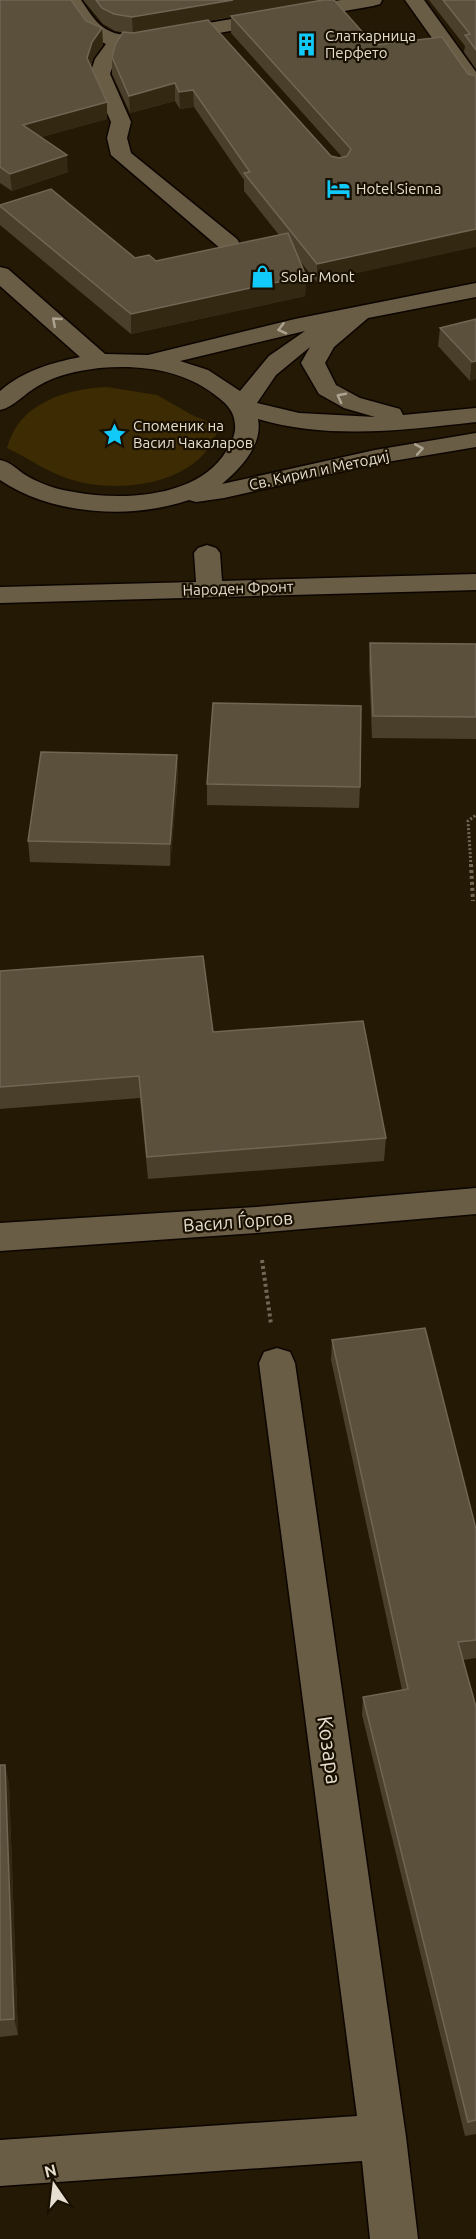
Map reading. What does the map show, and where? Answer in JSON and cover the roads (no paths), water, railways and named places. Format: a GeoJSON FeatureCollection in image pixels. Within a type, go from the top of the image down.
{"type":"FeatureCollection","features":[{"type":"Feature","properties":{"kind":"street"},"geometry":{"type":"LineString","coordinates":[[72,0],[94,32],[103,38],[117,42],[133,42],[213,29],[373,0]]}},
{"type":"Feature","properties":{"kind":"street"},"geometry":{"type":"LineString","coordinates":[[414,0],[476,86]]}},
{"type":"Feature","properties":{"kind":"street"},"geometry":{"type":"LineString","coordinates":[[213,29],[229,46]]}},
{"type":"Feature","properties":{"kind":"street"},"geometry":{"type":"LineString","coordinates":[[117,42],[105,59],[100,74],[121,122],[117,138],[121,155],[229,244]]}},
{"type":"Feature","properties":{"kind":"street"},"geometry":{"type":"LineString","coordinates":[[0,274],[99,361]]}},
{"type":"Feature","properties":{"kind":"street"},"geometry":{"type":"LineString","coordinates":[[147,362],[295,326],[360,315],[476,290]]}},
{"type":"Feature","properties":{"kind":"street"},"geometry":{"type":"LineString","coordinates":[[243,406],[263,372],[279,357],[310,337],[360,315]]}},
{"type":"Feature","properties":{"kind":"street"},"geometry":{"type":"LineString","coordinates":[[360,315],[327,340],[316,352],[313,363],[318,374],[327,389],[352,403],[417,420]]}},
{"type":"Feature","properties":{"kind":"street"},"geometry":{"type":"LineString","coordinates":[[0,381],[37,376],[66,366],[99,361],[147,362],[177,367],[203,376],[224,389],[243,406],[248,425],[240,453],[223,472],[205,483],[162,499],[117,505],[71,501],[32,489],[1,469]]}},
{"type":"Feature","properties":{"kind":"street"},"geometry":{"type":"LineString","coordinates":[[0,403],[11,392],[37,376]]}},
{"type":"Feature","properties":{"kind":"street","name":"Св. Кирил и Методиј"},"geometry":{"type":"LineString","coordinates":[[243,406],[264,414],[314,423],[355,424],[476,415]]}},
{"type":"Feature","properties":{"kind":"street","name":"Св. Кирил и Методиј"},"geometry":{"type":"LineString","coordinates":[[162,499],[224,491],[375,457],[476,440]]}},
{"type":"Feature","properties":{"kind":"street"},"geometry":{"type":"LineString","coordinates":[[207,553],[210,589]]}},
{"type":"Feature","properties":{"kind":"street","name":"Народен Фронт"},"geometry":{"type":"LineString","coordinates":[[0,595],[476,582]]}},
{"type":"Feature","properties":{"kind":"street","name":"Васил Ѓоргов"},"geometry":{"type":"LineString","coordinates":[[0,1237],[256,1220],[476,1201]]}},
{"type":"Feature","properties":{"kind":"street","name":"Козара"},"geometry":{"type":"LineString","coordinates":[[278,1363],[383,2137],[394,2239]]}},
{"type":"Feature","properties":{"kind":"street"},"geometry":{"type":"LineString","coordinates":[[0,2163],[383,2137]]}},
{"type":"Feature","properties":{"kind":"place","name":"Слаткарница Перфето"},"geometry":{"type":"Point","coordinates":[307,44]}},
{"type":"Feature","properties":{"kind":"place","name":"Hotel Sienna"},"geometry":{"type":"Point","coordinates":[338,188]}},
{"type":"Feature","properties":{"kind":"place","name":"Solar Mont"},"geometry":{"type":"Point","coordinates":[263,276]}},
{"type":"Feature","properties":{"kind":"place","name":"Споменик на Васил Чакаларов"},"geometry":{"type":"Point","coordinates":[115,434]}}]}
